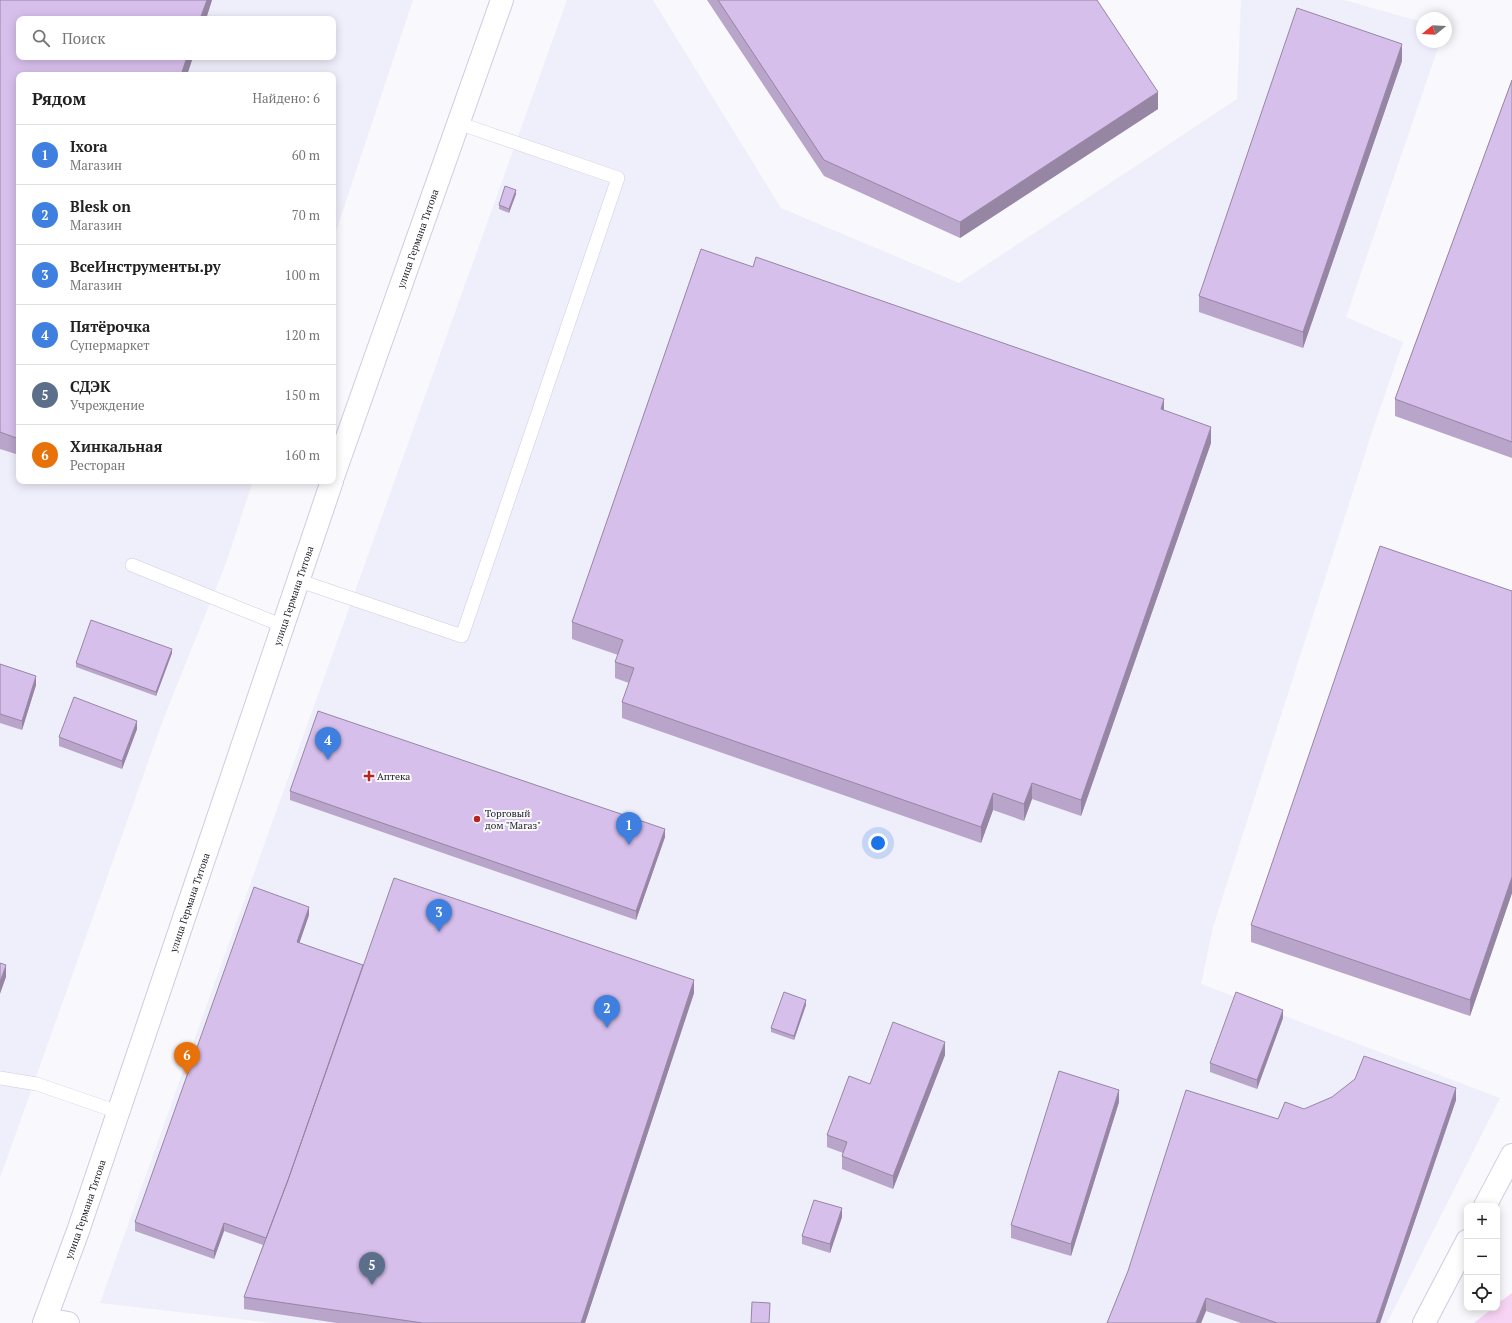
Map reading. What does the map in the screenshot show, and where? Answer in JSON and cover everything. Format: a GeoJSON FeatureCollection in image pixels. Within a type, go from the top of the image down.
{"type":"FeatureCollection","features":[{"type":"Feature","properties":{"kind":"street","name":"улица Германа Титова"},"geometry":{"type":"LineString","coordinates":[[336,469],[502,0]]}},
{"type":"Feature","properties":{"kind":"street","name":"улица Германа Титова"},"geometry":{"type":"LineString","coordinates":[[45,1321],[118,1112],[281,625],[331,484]]}},
{"type":"Feature","properties":{"kind":"street"},"geometry":{"type":"LineString","coordinates":[[1487,1203],[1512,1156]]}},
{"type":"Feature","properties":{"kind":"street"},"geometry":{"type":"LineString","coordinates":[[1424,1323],[1464,1246]]}},
{"type":"Feature","properties":{"kind":"street"},"geometry":{"type":"LineString","coordinates":[[45,1321],[68,1323]]}},
{"type":"Feature","properties":{"kind":"lane"},"geometry":{"type":"LineString","coordinates":[[297,580],[462,636],[618,178],[458,123]]}},
{"type":"Feature","properties":{"kind":"lane"},"geometry":{"type":"LineString","coordinates":[[132,565],[281,625]]}},
{"type":"Feature","properties":{"kind":"lane"},"geometry":{"type":"LineString","coordinates":[[0,1078],[37,1084],[118,1112]]}},
{"type":"Feature","properties":{"kind":"shaded area"},"geometry":{"type":"Polygon","coordinates":[[[0,0],[413,0],[336,231],[336,72],[16,72],[16,484],[252,484],[226,563],[163,720],[0,1178],[0,0]]]}},
{"type":"Feature","properties":{"kind":"shaded area"},"geometry":{"type":"Polygon","coordinates":[[[567,0],[653,0],[781,208],[959,283],[1237,99],[1241,0],[1344,0],[1416,20],[1416,48],[1438,48],[1346,317],[1403,342],[1373,429],[1213,927],[1201,984],[1500,1098],[1387,1323],[273,1323],[100,1303],[567,0]]]}},
{"type":"Feature","properties":{"kind":"shaded area"},"geometry":{"type":"Polygon","coordinates":[[[1512,1293],[1512,1323],[1474,1323],[1489,1311],[1500,1311],[1500,1302],[1512,1293]]]}},
{"type":"Feature","properties":{"kind":"building"},"geometry":{"type":"Polygon","coordinates":[[[0,0],[207,0],[201,16],[16,16],[16,60],[186,60],[182,72],[16,72],[16,438],[0,432],[0,0]]]}},
{"type":"Feature","properties":{"kind":"building"},"geometry":{"type":"Polygon","coordinates":[[[718,0],[1097,0],[1158,92],[960,222],[824,160],[718,0]]]}},
{"type":"Feature","properties":{"kind":"building"},"geometry":{"type":"Polygon","coordinates":[[[1297,8],[1402,44],[1303,332],[1199,296],[1297,8]]]}},
{"type":"Feature","properties":{"kind":"building"},"geometry":{"type":"Polygon","coordinates":[[[1512,80],[1512,442],[1395,399],[1512,80]]]}},
{"type":"Feature","properties":{"kind":"building"},"geometry":{"type":"Polygon","coordinates":[[[505,186],[516,190],[509,209],[499,205],[505,186]]]}},
{"type":"Feature","properties":{"kind":"building"},"geometry":{"type":"Polygon","coordinates":[[[701,249],[753,267],[756,257],[1164,399],[1161,409],[1211,427],[1081,800],[1032,783],[1024,804],[993,793],[981,827],[622,702],[634,668],[615,662],[623,640],[572,622],[701,249]]]}},
{"type":"Feature","properties":{"kind":"building"},"geometry":{"type":"Polygon","coordinates":[[[1380,546],[1512,591],[1512,877],[1470,1000],[1251,925],[1380,546]]]}},
{"type":"Feature","properties":{"kind":"building"},"geometry":{"type":"Polygon","coordinates":[[[91,620],[172,649],[156,692],[76,663],[91,620]]]}},
{"type":"Feature","properties":{"kind":"building"},"geometry":{"type":"Polygon","coordinates":[[[0,664],[36,676],[22,721],[0,714],[0,664]]]}},
{"type":"Feature","properties":{"kind":"building"},"geometry":{"type":"Polygon","coordinates":[[[74,697],[137,721],[122,761],[59,737],[74,697]]]}},
{"type":"Feature","properties":{"kind":"building","name":"Торговый дом \"Магаз\""},"geometry":{"type":"Polygon","coordinates":[[[318,711],[665,829],[636,911],[290,791],[318,711]]]}},
{"type":"Feature","properties":{"kind":"building"},"geometry":{"type":"Polygon","coordinates":[[[394,878],[694,980],[581,1323],[423,1323],[244,1297],[288,1180],[394,878]]]}},
{"type":"Feature","properties":{"kind":"building"},"geometry":{"type":"Polygon","coordinates":[[[254,887],[309,907],[297,942],[363,965],[288,1180],[266,1238],[224,1223],[214,1251],[135,1222],[254,887]]]}},
{"type":"Feature","properties":{"kind":"building"},"geometry":{"type":"Polygon","coordinates":[[[0,963],[6,965],[0,982],[0,963]]]}},
{"type":"Feature","properties":{"kind":"building"},"geometry":{"type":"Polygon","coordinates":[[[784,992],[806,1000],[794,1036],[771,1028],[784,992]]]}},
{"type":"Feature","properties":{"kind":"building"},"geometry":{"type":"Polygon","coordinates":[[[1236,992],[1283,1010],[1257,1080],[1210,1063],[1236,992]]]}},
{"type":"Feature","properties":{"kind":"building"},"geometry":{"type":"Polygon","coordinates":[[[893,1022],[945,1042],[893,1176],[842,1156],[847,1142],[827,1135],[849,1076],[870,1084],[893,1022]]]}},
{"type":"Feature","properties":{"kind":"building"},"geometry":{"type":"Polygon","coordinates":[[[1364,1056],[1456,1088],[1376,1323],[1277,1323],[1206,1298],[1196,1323],[1107,1323],[1128,1271],[1186,1090],[1278,1119],[1285,1102],[1304,1109],[1332,1097],[1355,1079],[1364,1056]]]}},
{"type":"Feature","properties":{"kind":"building"},"geometry":{"type":"Polygon","coordinates":[[[1059,1071],[1119,1090],[1071,1244],[1011,1225],[1059,1071]]]}},
{"type":"Feature","properties":{"kind":"building"},"geometry":{"type":"Polygon","coordinates":[[[814,1200],[842,1208],[830,1244],[802,1236],[814,1200]]]}},
{"type":"Feature","properties":{"kind":"building"},"geometry":{"type":"Polygon","coordinates":[[[752,1302],[770,1303],[769,1323],[751,1323],[752,1302]]]}},
{"type":"Feature","properties":{"kind":"place","name":"Пятёрочка"},"geometry":{"type":"Point","coordinates":[328,760]}},
{"type":"Feature","properties":{"kind":"place","name":"Аптека"},"geometry":{"type":"Point","coordinates":[369,776]}},
{"type":"Feature","properties":{"kind":"place","name":"Торговый дом \"Магаз\""},"geometry":{"type":"Point","coordinates":[477,819]}},
{"type":"Feature","properties":{"kind":"place","name":"Ixora"},"geometry":{"type":"Point","coordinates":[629,845]}},
{"type":"Feature","properties":{"kind":"place","name":"ВсеИнструменты.ру"},"geometry":{"type":"Point","coordinates":[439,932]}},
{"type":"Feature","properties":{"kind":"place","name":"Blesk on"},"geometry":{"type":"Point","coordinates":[607,1028]}},
{"type":"Feature","properties":{"kind":"place","name":"Хинкальная"},"geometry":{"type":"Point","coordinates":[187,1075]}},
{"type":"Feature","properties":{"kind":"place","name":"СДЭК"},"geometry":{"type":"Point","coordinates":[372,1285]}}]}
